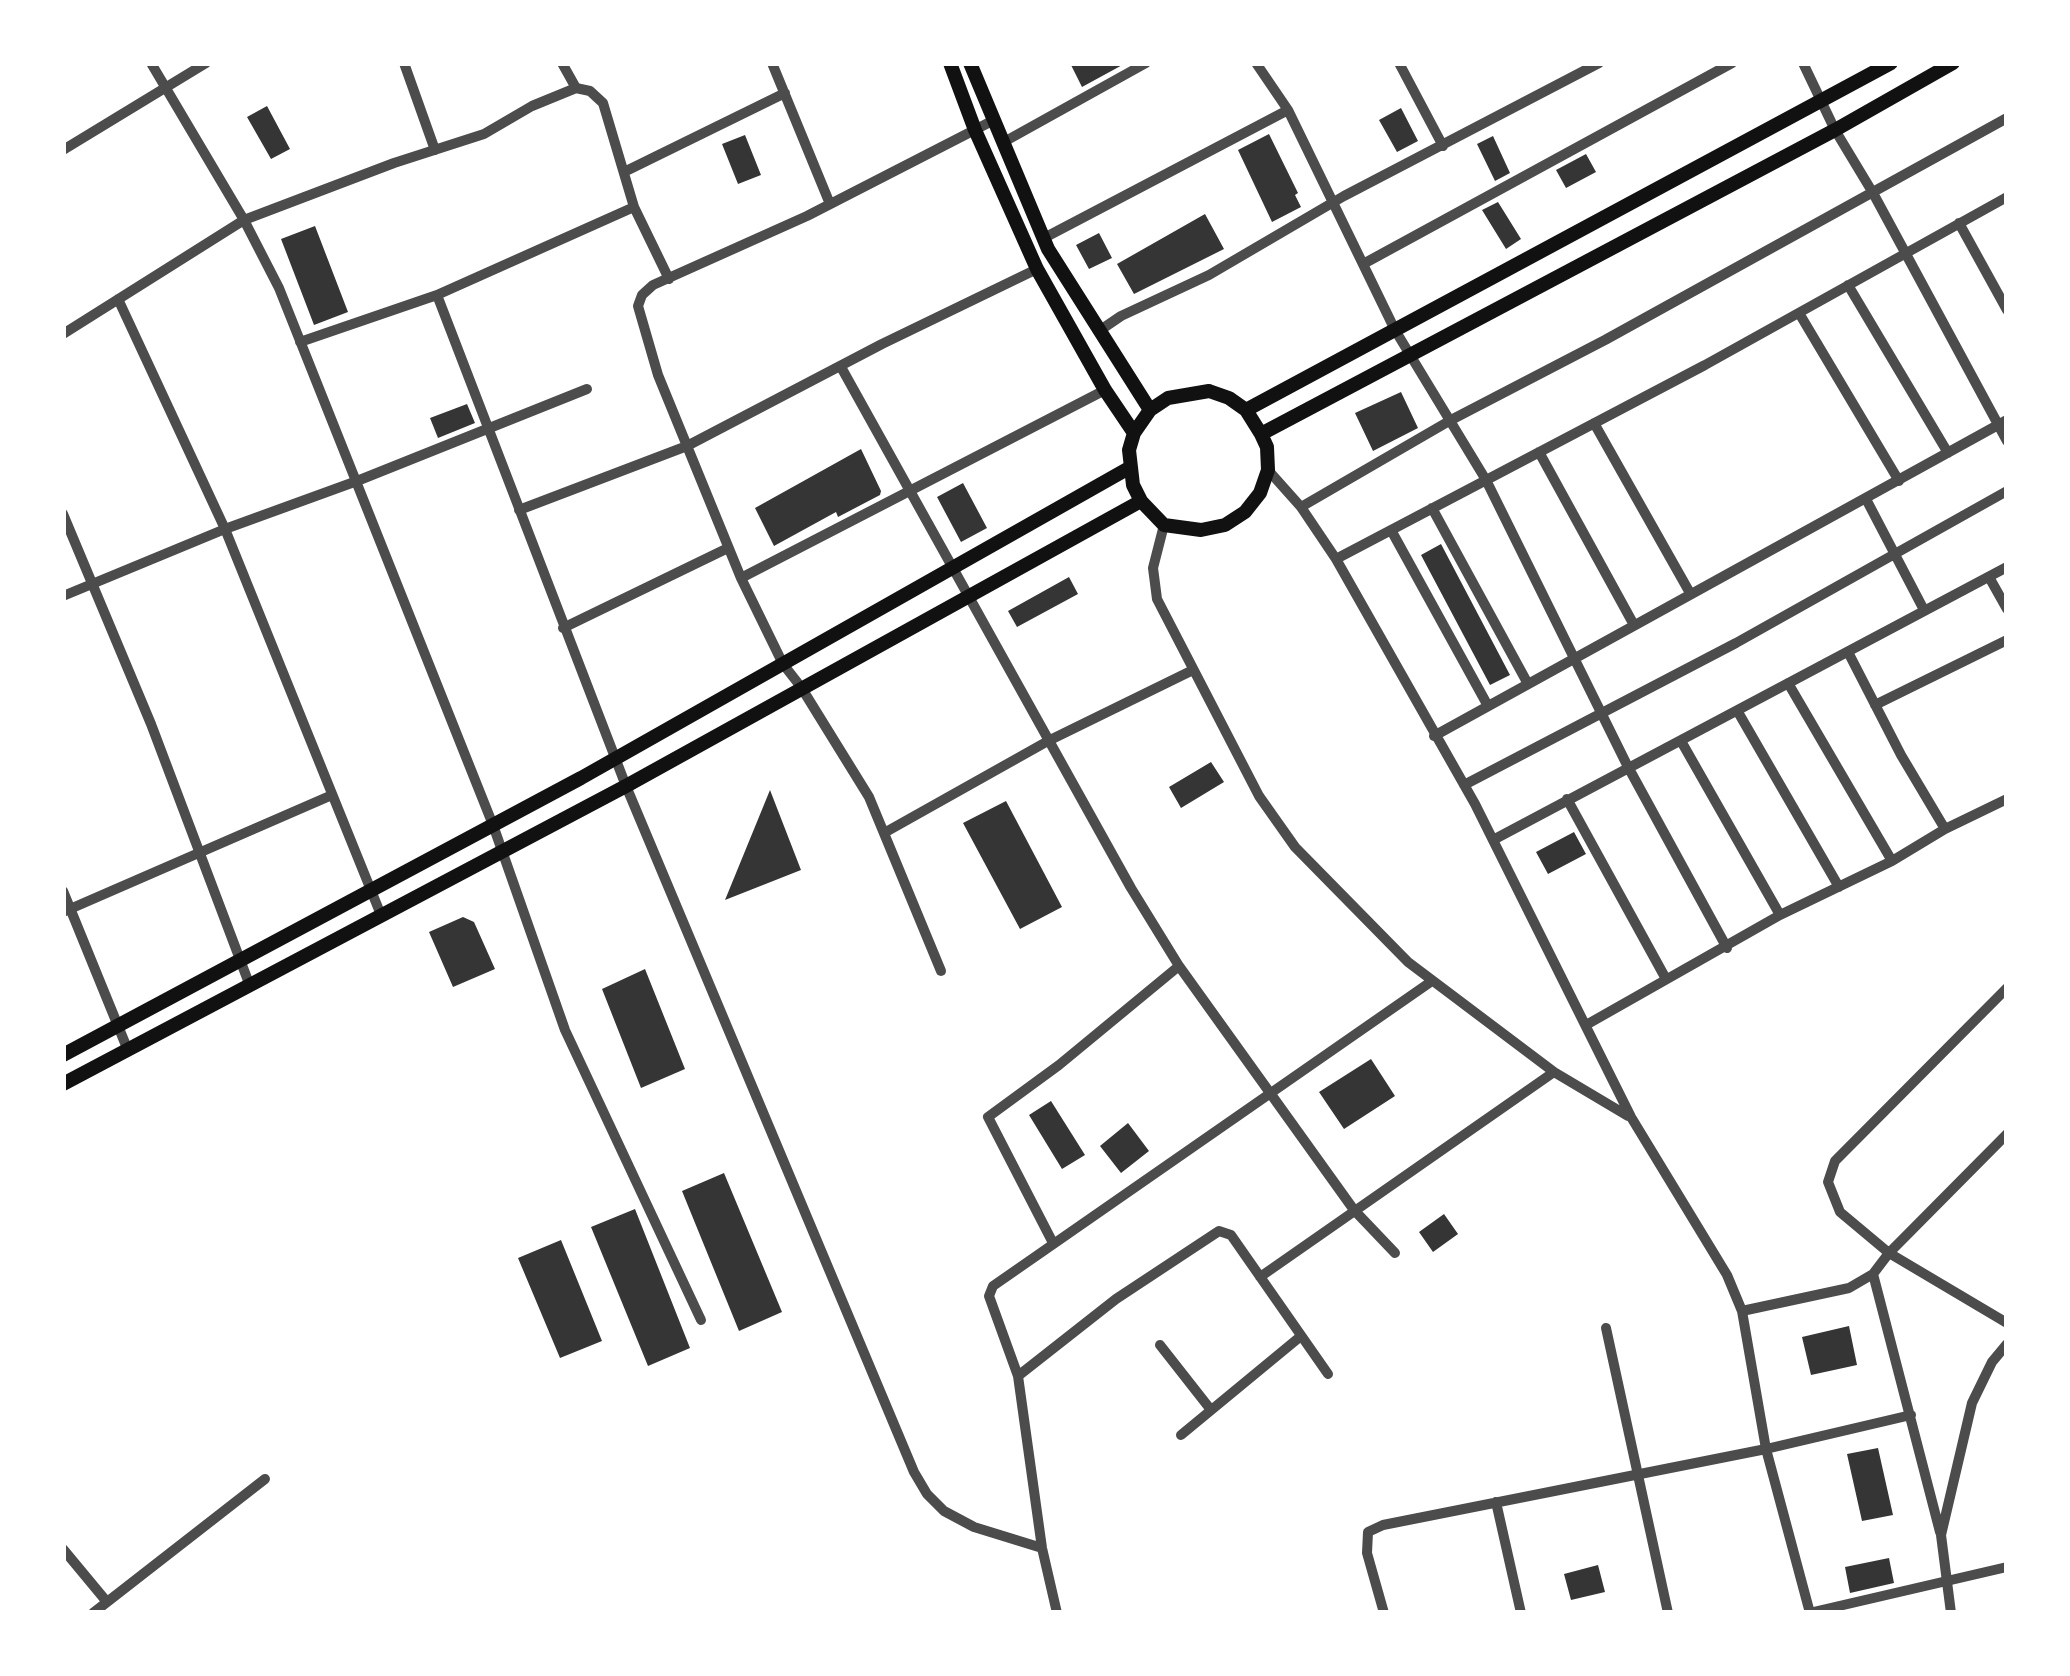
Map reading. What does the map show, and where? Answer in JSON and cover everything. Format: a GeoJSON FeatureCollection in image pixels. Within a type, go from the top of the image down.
{"type":"FeatureCollection","features":[{"type":"Feature","properties":{"kind":"main road"},"geometry":{"type":"LineString","coordinates":[[950,63],[1037,269],[1134,433]]}},
{"type":"Feature","properties":{"kind":"main road"},"geometry":{"type":"LineString","coordinates":[[970,63],[1044,238],[1150,410]]}},
{"type":"Feature","properties":{"kind":"main road"},"geometry":{"type":"LineString","coordinates":[[1246,410],[1892,63]]}},
{"type":"Feature","properties":{"kind":"main road"},"geometry":{"type":"LineString","coordinates":[[1261,434],[1953,63]]}},
{"type":"Feature","properties":{"kind":"main road"},"geometry":{"type":"LineString","coordinates":[[1209,392],[1246,410],[1267,447],[1268,470],[1260,493],[1245,512],[1225,525],[1201,530],[1164,525],[1141,501],[1129,468],[1134,433],[1150,410],[1168,398],[1209,392]]}},
{"type":"Feature","properties":{"kind":"main road"},"geometry":{"type":"LineString","coordinates":[[63,1055],[617,758],[1129,468]]}},
{"type":"Feature","properties":{"kind":"main road"},"geometry":{"type":"LineString","coordinates":[[63,1084],[626,786],[1141,501]]}},
{"type":"Feature","properties":{"kind":"street"},"geometry":{"type":"LineString","coordinates":[[151,63],[244,220],[301,341],[493,826],[565,1030],[701,1320]]}},
{"type":"Feature","properties":{"kind":"street"},"geometry":{"type":"LineString","coordinates":[[63,150],[206,63]]}},
{"type":"Feature","properties":{"kind":"street"},"geometry":{"type":"LineString","coordinates":[[404,63],[435,150]]}},
{"type":"Feature","properties":{"kind":"street"},"geometry":{"type":"LineString","coordinates":[[562,63],[576,88]]}},
{"type":"Feature","properties":{"kind":"street"},"geometry":{"type":"LineString","coordinates":[[772,63],[830,204]]}},
{"type":"Feature","properties":{"kind":"street"},"geometry":{"type":"LineString","coordinates":[[1002,142],[1146,63]]}},
{"type":"Feature","properties":{"kind":"street"},"geometry":{"type":"LineString","coordinates":[[1256,63],[1288,110],[1395,330],[1486,480],[1627,766],[1727,947]]}},
{"type":"Feature","properties":{"kind":"street"},"geometry":{"type":"LineString","coordinates":[[1399,63],[1443,146]]}},
{"type":"Feature","properties":{"kind":"street"},"geometry":{"type":"LineString","coordinates":[[1099,331],[1599,63]]}},
{"type":"Feature","properties":{"kind":"street"},"geometry":{"type":"LineString","coordinates":[[1365,263],[1732,63]]}},
{"type":"Feature","properties":{"kind":"street"},"geometry":{"type":"LineString","coordinates":[[1803,63],[1835,130],[2003,422],[2007,441]]}},
{"type":"Feature","properties":{"kind":"street"},"geometry":{"type":"LineString","coordinates":[[63,334],[244,220],[484,134],[576,88],[590,91],[603,103],[634,207],[669,279]]}},
{"type":"Feature","properties":{"kind":"street"},"geometry":{"type":"LineString","coordinates":[[624,172],[785,93]]}},
{"type":"Feature","properties":{"kind":"street"},"geometry":{"type":"LineString","coordinates":[[1044,238],[1288,110]]}},
{"type":"Feature","properties":{"kind":"street"},"geometry":{"type":"LineString","coordinates":[[1301,507],[1451,420],[2007,118]]}},
{"type":"Feature","properties":{"kind":"street"},"geometry":{"type":"LineString","coordinates":[[941,971],[868,797],[782,664],[728,548],[658,376],[638,306],[653,285],[830,204],[994,120]]}},
{"type":"Feature","properties":{"kind":"street"},"geometry":{"type":"LineString","coordinates":[[1336,559],[1799,313],[2007,196]]}},
{"type":"Feature","properties":{"kind":"street"},"geometry":{"type":"LineString","coordinates":[[301,341],[437,295],[634,207]]}},
{"type":"Feature","properties":{"kind":"street"},"geometry":{"type":"LineString","coordinates":[[1959,223],[2007,310]]}},
{"type":"Feature","properties":{"kind":"street"},"geometry":{"type":"LineString","coordinates":[[519,510],[687,446],[1037,269]]}},
{"type":"Feature","properties":{"kind":"street"},"geometry":{"type":"LineString","coordinates":[[1848,285],[1948,453]]}},
{"type":"Feature","properties":{"kind":"street"},"geometry":{"type":"LineString","coordinates":[[437,295],[626,786],[914,1472],[944,1511],[974,1527],[1042,1548]]}},
{"type":"Feature","properties":{"kind":"street"},"geometry":{"type":"LineString","coordinates":[[118,299],[226,529],[381,915]]}},
{"type":"Feature","properties":{"kind":"street"},"geometry":{"type":"LineString","coordinates":[[1799,313],[1898,481]]}},
{"type":"Feature","properties":{"kind":"street"},"geometry":{"type":"LineString","coordinates":[[841,368],[1131,889],[1179,966],[1354,1210],[1395,1252]]}},
{"type":"Feature","properties":{"kind":"street"},"geometry":{"type":"LineString","coordinates":[[63,596],[587,389]]}},
{"type":"Feature","properties":{"kind":"street"},"geometry":{"type":"LineString","coordinates":[[742,578],[1105,390]]}},
{"type":"Feature","properties":{"kind":"street"},"geometry":{"type":"LineString","coordinates":[[1435,736],[2003,422]]}},
{"type":"Feature","properties":{"kind":"street"},"geometry":{"type":"LineString","coordinates":[[1594,423],[1690,593]]}},
{"type":"Feature","properties":{"kind":"street"},"geometry":{"type":"LineString","coordinates":[[1540,452],[1634,625]]}},
{"type":"Feature","properties":{"kind":"street"},"geometry":{"type":"LineString","coordinates":[[1268,470],[1301,507],[1336,559],[1464,785],[1631,1118],[1662,1175],[1700,1227],[1742,1311],[1766,1449],[1810,1613],[2007,1568]]}},
{"type":"Feature","properties":{"kind":"street"},"geometry":{"type":"LineString","coordinates":[[1464,785],[1736,643],[2007,491]]}},
{"type":"Feature","properties":{"kind":"street"},"geometry":{"type":"LineString","coordinates":[[1866,499],[1924,610]]}},
{"type":"Feature","properties":{"kind":"street"},"geometry":{"type":"LineString","coordinates":[[1432,508],[1528,684]]}},
{"type":"Feature","properties":{"kind":"street"},"geometry":{"type":"LineString","coordinates":[[63,514],[201,850],[250,986]]}},
{"type":"Feature","properties":{"kind":"street"},"geometry":{"type":"LineString","coordinates":[[1164,525],[1153,582],[1157,599],[1259,796],[1295,847],[1408,962],[1554,1072],[1631,1118]]}},
{"type":"Feature","properties":{"kind":"street"},"geometry":{"type":"LineString","coordinates":[[1390,530],[1488,706]]}},
{"type":"Feature","properties":{"kind":"street"},"geometry":{"type":"LineString","coordinates":[[563,628],[728,548]]}},
{"type":"Feature","properties":{"kind":"street"},"geometry":{"type":"LineString","coordinates":[[1493,840],[2007,567]]}},
{"type":"Feature","properties":{"kind":"street"},"geometry":{"type":"LineString","coordinates":[[1989,577],[2007,609]]}},
{"type":"Feature","properties":{"kind":"street"},"geometry":{"type":"LineString","coordinates":[[1875,705],[2007,640]]}},
{"type":"Feature","properties":{"kind":"street"},"geometry":{"type":"LineString","coordinates":[[1848,652],[1945,829]]}},
{"type":"Feature","properties":{"kind":"street"},"geometry":{"type":"LineString","coordinates":[[884,833],[1048,741],[1193,670]]}},
{"type":"Feature","properties":{"kind":"street"},"geometry":{"type":"LineString","coordinates":[[1788,683],[1892,861]]}},
{"type":"Feature","properties":{"kind":"street"},"geometry":{"type":"LineString","coordinates":[[1738,712],[1839,887]]}},
{"type":"Feature","properties":{"kind":"street"},"geometry":{"type":"LineString","coordinates":[[1681,741],[1780,915]]}},
{"type":"Feature","properties":{"kind":"street"},"geometry":{"type":"LineString","coordinates":[[67,910],[332,795]]}},
{"type":"Feature","properties":{"kind":"street"},"geometry":{"type":"LineString","coordinates":[[1586,1025],[1780,915],[2007,799]]}},
{"type":"Feature","properties":{"kind":"street"},"geometry":{"type":"LineString","coordinates":[[1567,800],[1666,979]]}},
{"type":"Feature","properties":{"kind":"street"},"geometry":{"type":"LineString","coordinates":[[63,891],[127,1048]]}},
{"type":"Feature","properties":{"kind":"street"},"geometry":{"type":"LineString","coordinates":[[1053,1243],[988,1117],[1179,966]]}},
{"type":"Feature","properties":{"kind":"street"},"geometry":{"type":"LineString","coordinates":[[1057,1613],[1042,1548],[1018,1376],[989,1296],[993,1286],[1432,981]]}},
{"type":"Feature","properties":{"kind":"street"},"geometry":{"type":"LineString","coordinates":[[2007,988],[1895,1097],[1830,1172],[1831,1197],[1840,1212],[1889,1253],[2007,1323]]}},
{"type":"Feature","properties":{"kind":"street"},"geometry":{"type":"LineString","coordinates":[[1260,1276],[1554,1072]]}},
{"type":"Feature","properties":{"kind":"street"},"geometry":{"type":"LineString","coordinates":[[1742,1311],[1849,1288],[1874,1274],[2007,1134]]}},
{"type":"Feature","properties":{"kind":"street"},"geometry":{"type":"LineString","coordinates":[[1018,1376],[1116,1299],[1219,1231],[1231,1235],[1328,1374]]}},
{"type":"Feature","properties":{"kind":"street"},"geometry":{"type":"LineString","coordinates":[[1874,1274],[1941,1535],[1951,1613]]}},
{"type":"Feature","properties":{"kind":"street"},"geometry":{"type":"LineString","coordinates":[[1606,1328],[1668,1613]]}},
{"type":"Feature","properties":{"kind":"street"},"geometry":{"type":"LineString","coordinates":[[1181,1435],[1301,1336]]}},
{"type":"Feature","properties":{"kind":"street"},"geometry":{"type":"LineString","coordinates":[[1941,1535],[1972,1403],[1992,1362],[2007,1344]]}},
{"type":"Feature","properties":{"kind":"street"},"geometry":{"type":"LineString","coordinates":[[1160,1345],[1211,1410]]}},
{"type":"Feature","properties":{"kind":"street"},"geometry":{"type":"LineString","coordinates":[[1384,1613],[1367,1553],[1368,1532],[1398,1520],[1640,1475],[1911,1415]]}},
{"type":"Feature","properties":{"kind":"street"},"geometry":{"type":"LineString","coordinates":[[94,1613],[265,1479]]}},
{"type":"Feature","properties":{"kind":"street"},"geometry":{"type":"LineString","coordinates":[[1496,1502],[1522,1613]]}},
{"type":"Feature","properties":{"kind":"street"},"geometry":{"type":"LineString","coordinates":[[63,1549],[107,1602]]}},
{"type":"Feature","properties":{"kind":"building"},"geometry":{"type":"Polygon","coordinates":[[[1070,63],[1126,63],[1082,87],[1070,63]]]}},
{"type":"Feature","properties":{"kind":"building"},"geometry":{"type":"Polygon","coordinates":[[[267,106],[290,149],[271,159],[247,117],[267,106]]]}},
{"type":"Feature","properties":{"kind":"building"},"geometry":{"type":"Polygon","coordinates":[[[1401,108],[1418,141],[1397,152],[1379,120],[1401,108]]]}},
{"type":"Feature","properties":{"kind":"building"},"geometry":{"type":"Polygon","coordinates":[[[1269,134],[1301,207],[1272,222],[1238,150],[1269,134]]]}},
{"type":"Feature","properties":{"kind":"building"},"geometry":{"type":"Polygon","coordinates":[[[745,135],[761,175],[738,184],[722,144],[745,135]]]}},
{"type":"Feature","properties":{"kind":"building"},"geometry":{"type":"Polygon","coordinates":[[[1493,136],[1510,173],[1495,181],[1477,144],[1493,136]]]}},
{"type":"Feature","properties":{"kind":"building"},"geometry":{"type":"Polygon","coordinates":[[[1586,154],[1596,172],[1566,188],[1556,170],[1586,154]]]}},
{"type":"Feature","properties":{"kind":"building"},"geometry":{"type":"Polygon","coordinates":[[[1498,202],[1521,239],[1506,249],[1482,210],[1498,202]]]}},
{"type":"Feature","properties":{"kind":"building"},"geometry":{"type":"Polygon","coordinates":[[[1205,214],[1224,249],[1134,294],[1117,264],[1205,214]]]}},
{"type":"Feature","properties":{"kind":"building"},"geometry":{"type":"Polygon","coordinates":[[[315,226],[348,312],[314,325],[281,239],[315,226]]]}},
{"type":"Feature","properties":{"kind":"building"},"geometry":{"type":"Polygon","coordinates":[[[1099,233],[1112,258],[1089,269],[1076,245],[1099,233]]]}},
{"type":"Feature","properties":{"kind":"building"},"geometry":{"type":"Polygon","coordinates":[[[1401,392],[1418,428],[1373,451],[1355,413],[1401,392]]]}},
{"type":"Feature","properties":{"kind":"building"},"geometry":{"type":"Polygon","coordinates":[[[467,404],[475,423],[438,438],[430,418],[467,404]]]}},
{"type":"Feature","properties":{"kind":"building"},"geometry":{"type":"Polygon","coordinates":[[[861,449],[880,495],[838,517],[836,512],[774,546],[755,508],[861,449]]]}},
{"type":"Feature","properties":{"kind":"building"},"geometry":{"type":"Polygon","coordinates":[[[963,483],[987,528],[961,542],[937,497],[963,483]]]}},
{"type":"Feature","properties":{"kind":"building"},"geometry":{"type":"Polygon","coordinates":[[[1441,544],[1510,675],[1490,685],[1421,555],[1441,544]]]}},
{"type":"Feature","properties":{"kind":"building"},"geometry":{"type":"Polygon","coordinates":[[[1069,577],[1078,594],[1017,627],[1008,611],[1069,577]]]}},
{"type":"Feature","properties":{"kind":"building"},"geometry":{"type":"Polygon","coordinates":[[[1211,762],[1224,782],[1181,808],[1169,787],[1211,762]]]}},
{"type":"Feature","properties":{"kind":"building"},"geometry":{"type":"Polygon","coordinates":[[[770,790],[801,870],[725,900],[770,790]]]}},
{"type":"Feature","properties":{"kind":"building"},"geometry":{"type":"Polygon","coordinates":[[[1006,801],[1062,907],[1020,929],[963,823],[1006,801]]]}},
{"type":"Feature","properties":{"kind":"building"},"geometry":{"type":"Polygon","coordinates":[[[1574,832],[1586,854],[1548,874],[1536,852],[1574,832]]]}},
{"type":"Feature","properties":{"kind":"building"},"geometry":{"type":"Polygon","coordinates":[[[463,917],[474,922],[495,969],[453,987],[429,932],[463,917]]]}},
{"type":"Feature","properties":{"kind":"building"},"geometry":{"type":"Polygon","coordinates":[[[645,969],[685,1069],[641,1088],[602,989],[645,969]]]}},
{"type":"Feature","properties":{"kind":"building"},"geometry":{"type":"Polygon","coordinates":[[[1371,1059],[1395,1096],[1344,1129],[1319,1092],[1371,1059]]]}},
{"type":"Feature","properties":{"kind":"building"},"geometry":{"type":"Polygon","coordinates":[[[1051,1101],[1085,1155],[1062,1169],[1029,1115],[1051,1101]]]}},
{"type":"Feature","properties":{"kind":"building"},"geometry":{"type":"Polygon","coordinates":[[[1128,1123],[1149,1151],[1121,1173],[1100,1146],[1128,1123]]]}},
{"type":"Feature","properties":{"kind":"building"},"geometry":{"type":"Polygon","coordinates":[[[724,1173],[782,1312],[739,1331],[682,1191],[724,1173]]]}},
{"type":"Feature","properties":{"kind":"building"},"geometry":{"type":"Polygon","coordinates":[[[635,1209],[690,1348],[648,1366],[591,1227],[635,1209]]]}},
{"type":"Feature","properties":{"kind":"building"},"geometry":{"type":"Polygon","coordinates":[[[1444,1214],[1458,1234],[1433,1252],[1419,1232],[1444,1214]]]}},
{"type":"Feature","properties":{"kind":"building"},"geometry":{"type":"Polygon","coordinates":[[[561,1240],[602,1341],[560,1358],[518,1258],[561,1240]]]}},
{"type":"Feature","properties":{"kind":"building"},"geometry":{"type":"Polygon","coordinates":[[[1849,1326],[1857,1365],[1811,1375],[1802,1337],[1849,1326]]]}},
{"type":"Feature","properties":{"kind":"building"},"geometry":{"type":"Polygon","coordinates":[[[1878,1448],[1893,1515],[1862,1521],[1847,1454],[1878,1448]]]}},
{"type":"Feature","properties":{"kind":"building"},"geometry":{"type":"Polygon","coordinates":[[[1889,1558],[1894,1583],[1850,1593],[1845,1567],[1889,1558]]]}},
{"type":"Feature","properties":{"kind":"building"},"geometry":{"type":"Polygon","coordinates":[[[1598,1565],[1605,1592],[1571,1600],[1564,1574],[1598,1565]]]}}]}
